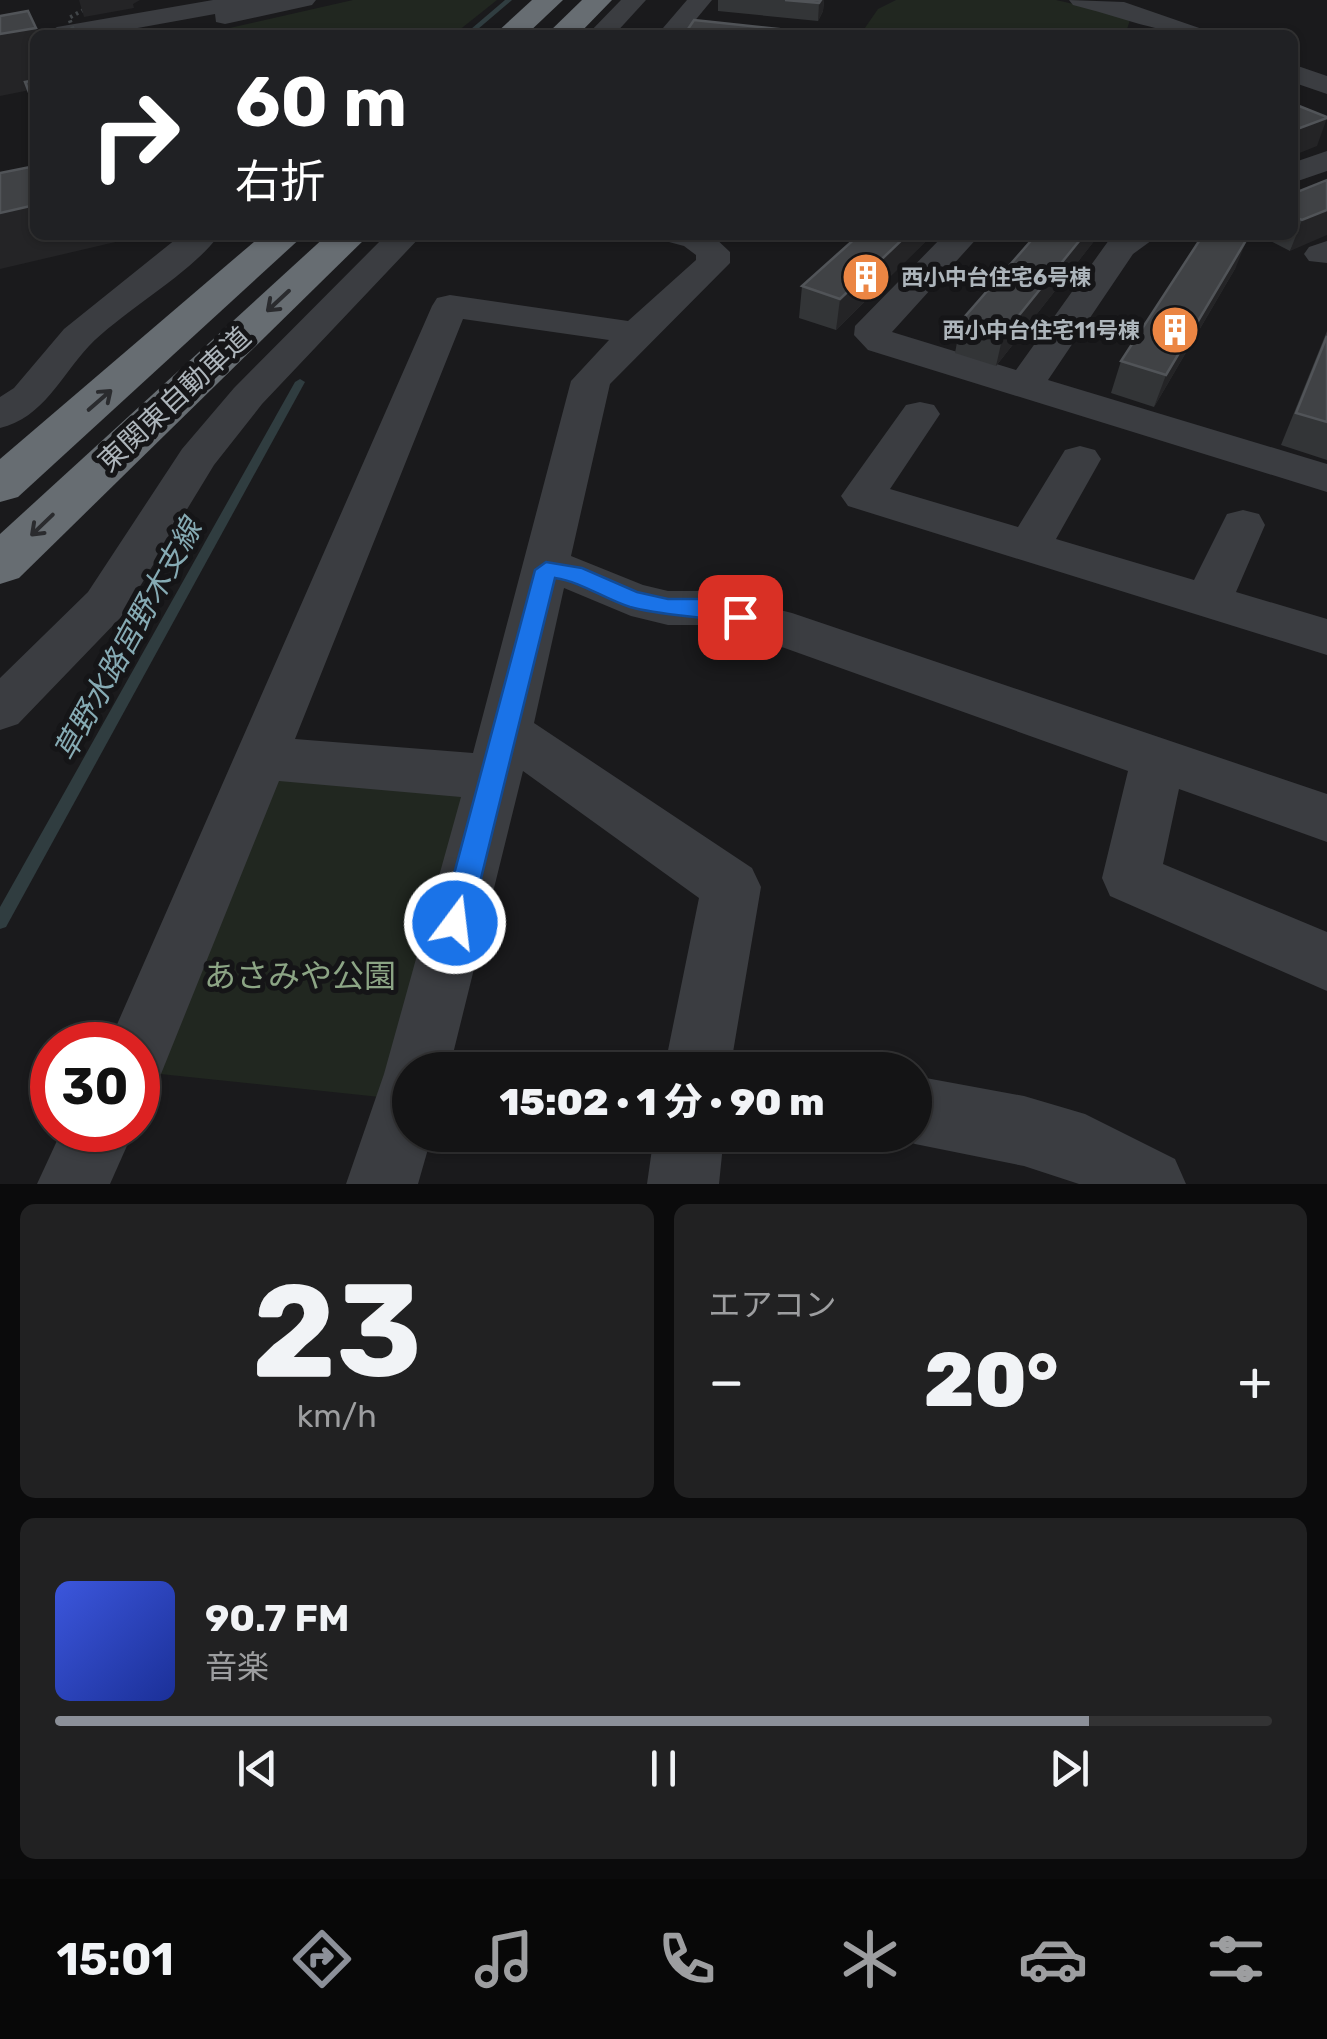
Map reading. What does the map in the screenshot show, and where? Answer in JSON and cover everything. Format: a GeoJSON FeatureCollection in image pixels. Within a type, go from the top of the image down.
{"type":"FeatureCollection","features":[{"type":"Feature","properties":{"kind":"highway"},"geometry":{"type":"LineString","coordinates":[[515,30],[549,0]]}},
{"type":"Feature","properties":{"kind":"highway"},"geometry":{"type":"LineString","coordinates":[[567,30],[598,0]]}},
{"type":"Feature","properties":{"kind":"highway","name":"東関東自動車道"},"geometry":{"type":"LineString","coordinates":[[0,486],[279,240]]}},
{"type":"Feature","properties":{"kind":"highway","name":"東関東自動車道"},"geometry":{"type":"LineString","coordinates":[[0,565],[345,240]]}},
{"type":"Feature","properties":{"kind":"street"},"geometry":{"type":"LineString","coordinates":[[85,30],[253,0]]}},
{"type":"Feature","properties":{"kind":"street"},"geometry":{"type":"LineString","coordinates":[[165,30],[304,0]]}},
{"type":"Feature","properties":{"kind":"street"},"geometry":{"type":"LineString","coordinates":[[605,30],[634,0]]}},
{"type":"Feature","properties":{"kind":"street"},"geometry":{"type":"LineString","coordinates":[[674,30],[700,0]]}},
{"type":"Feature","properties":{"kind":"street"},"geometry":{"type":"LineString","coordinates":[[1081,0],[1124,9],[1182,30]]}},
{"type":"Feature","properties":{"kind":"street"},"geometry":{"type":"LineString","coordinates":[[1298,74],[1327,86]]}},
{"type":"Feature","properties":{"kind":"street"},"geometry":{"type":"LineString","coordinates":[[1298,172],[1327,160]]}},
{"type":"Feature","properties":{"kind":"street"},"geometry":{"type":"LineString","coordinates":[[0,416],[28,396],[77,336],[196,240]]}},
{"type":"Feature","properties":{"kind":"street"},"geometry":{"type":"LineString","coordinates":[[0,710],[105,604],[198,458],[248,396],[401,240]]}},
{"type":"Feature","properties":{"kind":"street"},"geometry":{"type":"LineString","coordinates":[[421,1052],[500,754],[590,381],[713,263],[713,252],[694,240]]}},
{"type":"Feature","properties":{"kind":"street"},"geometry":{"type":"LineString","coordinates":[[958,240],[873,326],[873,335],[892,347],[1327,478]]}},
{"type":"Feature","properties":{"kind":"street"},"geometry":{"type":"LineString","coordinates":[[1026,386],[1121,248],[1134,240]]}},
{"type":"Feature","properties":{"kind":"street"},"geometry":{"type":"LineString","coordinates":[[151,1022],[450,306],[636,334]]}},
{"type":"Feature","properties":{"kind":"street"},"geometry":{"type":"LineString","coordinates":[[920,414],[863,496],[1327,637]]}},
{"type":"Feature","properties":{"kind":"street"},"geometry":{"type":"LineString","coordinates":[[1029,546],[1080,459]]}},
{"type":"Feature","properties":{"kind":"street"},"geometry":{"type":"LineString","coordinates":[[1208,600],[1243,525]]}},
{"type":"Feature","properties":{"kind":"street"},"geometry":{"type":"LineString","coordinates":[[546,570],[574,573],[631,599],[668,608],[705,608],[775,626],[1327,818]]}},
{"type":"Feature","properties":{"kind":"street"},"geometry":{"type":"LineString","coordinates":[[263,758],[500,754],[731,888],[700,1052]]}},
{"type":"Feature","properties":{"kind":"street"},"geometry":{"type":"LineString","coordinates":[[1158,758],[1131,878],[1327,962]]}},
{"type":"Feature","properties":{"kind":"street"},"geometry":{"type":"LineString","coordinates":[[932,1113],[1024,1130],[1085,1149],[1150,1184]]}},
{"type":"Feature","properties":{"kind":"street"},"geometry":{"type":"LineString","coordinates":[[73,1184],[89,1152]]}},
{"type":"Feature","properties":{"kind":"street"},"geometry":{"type":"LineString","coordinates":[[382,1184],[392,1152]]}},
{"type":"Feature","properties":{"kind":"street"},"geometry":{"type":"LineString","coordinates":[[683,1184],[687,1152]]}},
{"type":"Feature","properties":{"kind":"path"},"geometry":{"type":"LineString","coordinates":[[73,30],[69,18],[102,0]]}},
{"type":"Feature","properties":{"kind":"green space"},"geometry":{"type":"Polygon","coordinates":[[[353,0],[497,0],[459,30],[221,30],[353,0]]]}},
{"type":"Feature","properties":{"kind":"green space"},"geometry":{"type":"Polygon","coordinates":[[[896,0],[1056,0],[1131,17],[1127,30],[863,30],[878,9],[896,0]]]}},
{"type":"Feature","properties":{"kind":"green space","name":"あさみや公園"},"geometry":{"type":"Polygon","coordinates":[[[271,765],[467,782],[380,1097],[160,1074],[160,1027],[271,765]]]}},
{"type":"Feature","properties":{"kind":"building"},"geometry":{"type":"Polygon","coordinates":[[[28,11],[36,28],[0,34],[0,16],[28,11]]]}},
{"type":"Feature","properties":{"kind":"building"},"geometry":{"type":"Polygon","coordinates":[[[694,20],[789,30],[687,30],[694,20]]]}},
{"type":"Feature","properties":{"kind":"building"},"geometry":{"type":"Polygon","coordinates":[[[1298,106],[1327,117],[1327,118],[1298,129],[1298,106]]]}},
{"type":"Feature","properties":{"kind":"building"},"geometry":{"type":"Polygon","coordinates":[[[30,167],[30,206],[0,213],[0,173],[30,167]]]}},
{"type":"Feature","properties":{"kind":"building"},"geometry":{"type":"Polygon","coordinates":[[[1327,180],[1327,210],[1298,218],[1298,192],[1327,180]]]}},
{"type":"Feature","properties":{"kind":"building"},"geometry":{"type":"Polygon","coordinates":[[[853,240],[902,240],[840,299],[802,286],[853,240]]]}},
{"type":"Feature","properties":{"kind":"building"},"geometry":{"type":"Polygon","coordinates":[[[1032,240],[1080,240],[1003,335],[961,321],[1032,240]]]}},
{"type":"Feature","properties":{"kind":"building","name":"西小中台住宅11号棟"},"geometry":{"type":"Polygon","coordinates":[[[1200,240],[1246,240],[1166,375],[1121,361],[1200,240]]]}},
{"type":"Feature","properties":{"kind":"building"},"geometry":{"type":"Polygon","coordinates":[[[1327,336],[1327,422],[1296,413],[1327,336]]]}},
{"type":"Feature","properties":{"kind":"waterway"},"geometry":{"type":"LineString","coordinates":[[473,30],[509,0]]}},
{"type":"Feature","properties":{"kind":"waterway","name":"草野水路宮野木支線"},"geometry":{"type":"LineString","coordinates":[[0,922],[300,382]]}},
{"type":"Feature","properties":{"kind":"place","name":"西小中台住宅6号棟"},"geometry":{"type":"Point","coordinates":[866,277]}},
{"type":"Feature","properties":{"kind":"place","name":"西小中台住宅11号棟"},"geometry":{"type":"Point","coordinates":[1175,330]}},
{"type":"Feature","properties":{"kind":"route"},"geometry":{"type":"LineString","coordinates":[[455,923],[546,570],[574,573],[631,599],[668,608],[705,608],[740,617]]}}]}
